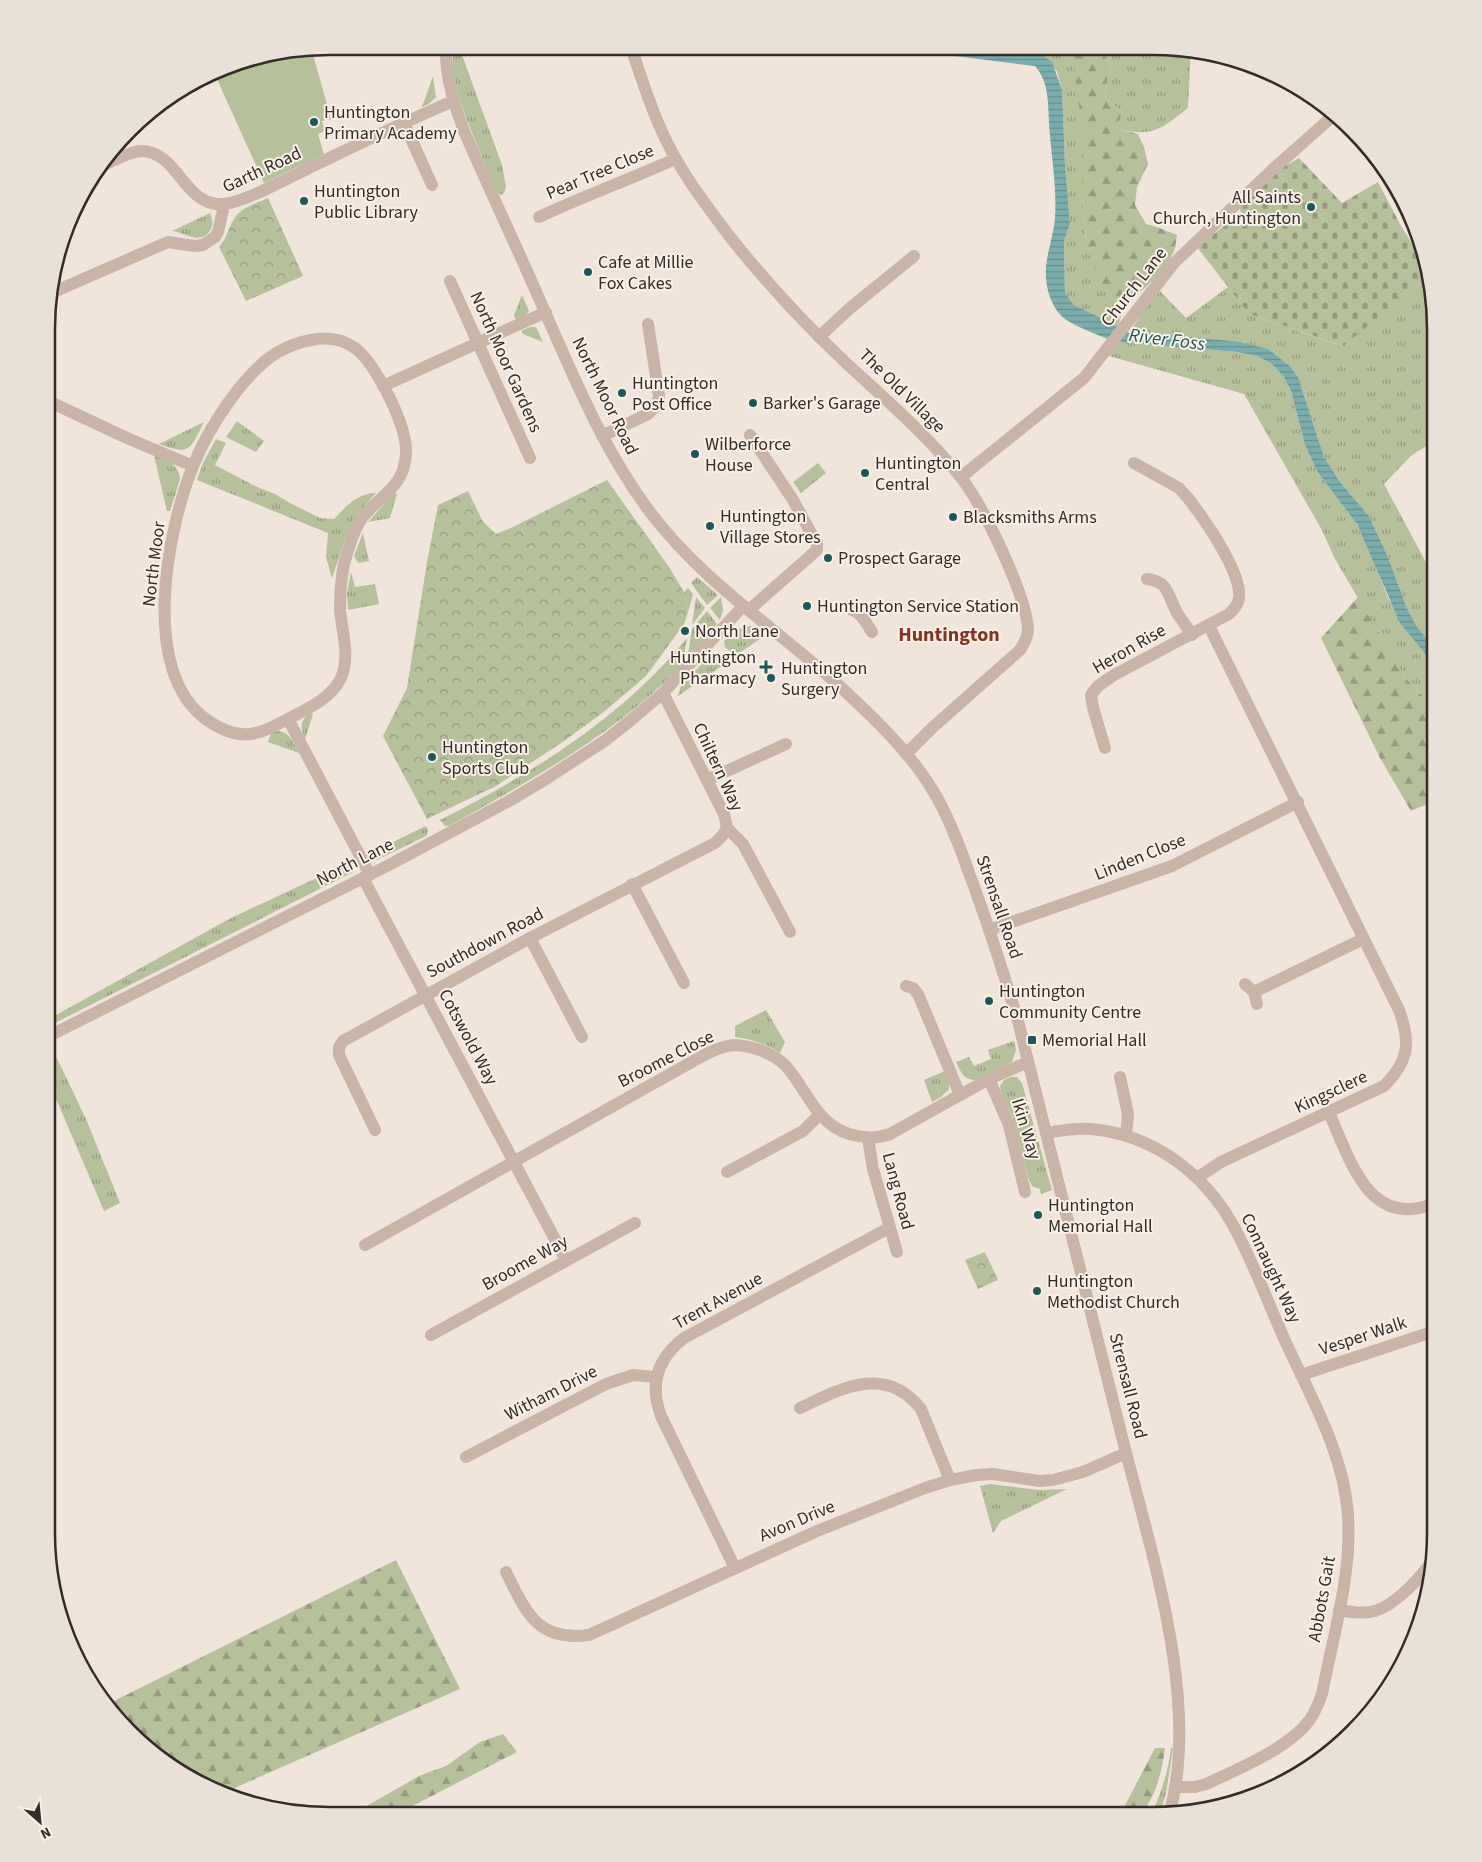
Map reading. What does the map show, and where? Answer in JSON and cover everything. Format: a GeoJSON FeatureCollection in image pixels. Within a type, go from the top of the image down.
{"type":"FeatureCollection","features":[{"type":"Feature","properties":{"kind":"street","name":"North Moor Road"},"geometry":{"type":"LineString","coordinates":[[446,55],[446,66],[453,101],[474,152],[602,436],[622,473],[652,515],[679,546],[746,608],[846,692],[906,754]]}},
{"type":"Feature","properties":{"kind":"street","name":"The Old Village"},"geometry":{"type":"LineString","coordinates":[[635,55],[654,111],[675,159],[706,206],[768,283],[819,337],[925,436],[961,477],[1006,562],[1021,600],[1026,619],[1027,636],[1020,650],[1009,662],[932,728],[906,754]]}},
{"type":"Feature","properties":{"kind":"street","name":"Garth Road"},"geometry":{"type":"LineString","coordinates":[[58,290],[168,242],[195,246],[203,245],[215,237],[218,232],[224,204],[265,189],[453,101]]}},
{"type":"Feature","properties":{"kind":"street","name":"Church Lane"},"geometry":{"type":"LineString","coordinates":[[961,477],[1069,392],[1084,378],[1174,263],[1271,171],[1329,119]]}},
{"type":"Feature","properties":{"kind":"street"},"geometry":{"type":"LineString","coordinates":[[404,123],[432,185]]}},
{"type":"Feature","properties":{"kind":"street"},"geometry":{"type":"LineString","coordinates":[[113,161],[140,151],[155,154],[167,161],[176,170],[186,186],[200,198],[213,204],[224,204]]}},
{"type":"Feature","properties":{"kind":"street","name":"Pear Tree Close"},"geometry":{"type":"LineString","coordinates":[[539,217],[675,159]]}},
{"type":"Feature","properties":{"kind":"street"},"geometry":{"type":"LineString","coordinates":[[819,337],[914,256]]}},
{"type":"Feature","properties":{"kind":"street","name":"North Moor Gardens"},"geometry":{"type":"LineString","coordinates":[[450,281],[530,458]]}},
{"type":"Feature","properties":{"kind":"street"},"geometry":{"type":"LineString","coordinates":[[383,386],[546,312]]}},
{"type":"Feature","properties":{"kind":"street"},"geometry":{"type":"LineString","coordinates":[[602,436],[648,414],[657,405],[659,396],[648,324]]}},
{"type":"Feature","properties":{"kind":"street","name":"North Moor"},"geometry":{"type":"LineString","coordinates":[[326,338],[341,341],[362,354],[373,368],[393,406],[406,442],[404,468],[400,478],[360,521],[353,534],[344,565],[340,590],[340,609],[345,647],[345,664],[342,676],[336,687],[326,697],[288,719],[250,734],[226,731],[204,718],[181,692],[169,657],[166,635],[166,589],[169,557],[178,512],[193,466],[210,432],[242,386],[263,364],[277,353],[292,346],[310,340],[326,338]]}},
{"type":"Feature","properties":{"kind":"street"},"geometry":{"type":"LineString","coordinates":[[55,404],[193,466]]}},
{"type":"Feature","properties":{"kind":"street","name":"North Lane"},"geometry":{"type":"LineString","coordinates":[[55,1032],[366,877],[509,801],[575,760],[625,725],[663,693],[746,608],[817,550],[818,544],[793,500],[750,435]]}},
{"type":"Feature","properties":{"kind":"street","name":"Heron Rise"},"geometry":{"type":"LineString","coordinates":[[1105,748],[1091,695],[1098,686],[1141,660],[1229,614],[1236,606],[1239,597],[1238,584],[1232,568],[1188,498],[1179,488],[1134,463]]}},
{"type":"Feature","properties":{"kind":"street"},"geometry":{"type":"LineString","coordinates":[[1147,579],[1156,580],[1163,585],[1176,611],[1192,635]]}},
{"type":"Feature","properties":{"kind":"street"},"geometry":{"type":"LineString","coordinates":[[844,607],[854,609],[862,616],[872,632]]}},
{"type":"Feature","properties":{"kind":"street"},"geometry":{"type":"LineString","coordinates":[[1209,626],[1298,802]]}},
{"type":"Feature","properties":{"kind":"street","name":"Chiltern Way"},"geometry":{"type":"LineString","coordinates":[[663,693],[724,814],[727,828],[743,844],[790,932]]}},
{"type":"Feature","properties":{"kind":"street"},"geometry":{"type":"LineString","coordinates":[[288,719],[366,877]]}},
{"type":"Feature","properties":{"kind":"street"},"geometry":{"type":"LineString","coordinates":[[707,780],[786,744]]}},
{"type":"Feature","properties":{"kind":"street","name":"Strensall Road"},"geometry":{"type":"LineString","coordinates":[[906,754],[931,787],[941,805],[963,857],[1004,972],[1047,1133],[1163,1604],[1174,1665],[1178,1713],[1179,1746],[1175,1787],[1171,1806]]}},
{"type":"Feature","properties":{"kind":"street","name":"Kingsclere"},"geometry":{"type":"LineString","coordinates":[[1197,1178],[1220,1162],[1384,1086],[1396,1072],[1405,1054],[1407,1042],[1406,1028],[1399,1010],[1298,802]]}},
{"type":"Feature","properties":{"kind":"street","name":"Linden Close"},"geometry":{"type":"LineString","coordinates":[[989,930],[1172,866],[1298,802]]}},
{"type":"Feature","properties":{"kind":"street","name":"Southdown Road"},"geometry":{"type":"LineString","coordinates":[[375,1130],[339,1055],[339,1048],[343,1041],[530,938],[715,843],[727,828]]}},
{"type":"Feature","properties":{"kind":"street","name":"Cotswold Way"},"geometry":{"type":"LineString","coordinates":[[366,877],[425,995],[514,1161]]}},
{"type":"Feature","properties":{"kind":"street"},"geometry":{"type":"LineString","coordinates":[[632,884],[684,983]]}},
{"type":"Feature","properties":{"kind":"street"},"geometry":{"type":"LineString","coordinates":[[530,938],[582,1037]]}},
{"type":"Feature","properties":{"kind":"street"},"geometry":{"type":"LineString","coordinates":[[1252,993],[1363,939]]}},
{"type":"Feature","properties":{"kind":"street"},"geometry":{"type":"LineString","coordinates":[[906,986],[913,988],[918,994],[960,1095]]}},
{"type":"Feature","properties":{"kind":"street","name":"Broome Close"},"geometry":{"type":"LineString","coordinates":[[365,1245],[706,1054],[721,1048],[735,1045],[758,1050],[777,1059],[796,1079],[819,1115],[830,1125],[841,1131],[868,1138],[890,1134],[990,1078],[1028,1062]]}},
{"type":"Feature","properties":{"kind":"street"},"geometry":{"type":"LineString","coordinates":[[1119,1074],[1128,1114],[1126,1136]]}},
{"type":"Feature","properties":{"kind":"street","name":"Ikin Way"},"geometry":{"type":"LineString","coordinates":[[990,1078],[1010,1125],[1025,1192]]}},
{"type":"Feature","properties":{"kind":"street"},"geometry":{"type":"LineString","coordinates":[[1329,1112],[1360,1180],[1369,1192],[1379,1200],[1403,1208],[1427,1205]]}},
{"type":"Feature","properties":{"kind":"street"},"geometry":{"type":"LineString","coordinates":[[728,1172],[803,1131],[819,1115]]}},
{"type":"Feature","properties":{"kind":"street","name":"Connaught Way"},"geometry":{"type":"LineString","coordinates":[[1047,1133],[1073,1129],[1091,1129],[1126,1136],[1146,1142],[1183,1164],[1197,1178],[1232,1224],[1284,1338]]}},
{"type":"Feature","properties":{"kind":"street","name":"Lang Road"},"geometry":{"type":"LineString","coordinates":[[868,1138],[870,1155],[897,1252]]}},
{"type":"Feature","properties":{"kind":"street"},"geometry":{"type":"LineString","coordinates":[[514,1161],[566,1260]]}},
{"type":"Feature","properties":{"kind":"street","name":"Broome Way"},"geometry":{"type":"LineString","coordinates":[[431,1335],[635,1223]]}},
{"type":"Feature","properties":{"kind":"street","name":"Trent Avenue"},"geometry":{"type":"LineString","coordinates":[[734,1568],[661,1416],[656,1403],[656,1377],[672,1347],[684,1338],[889,1228]]}},
{"type":"Feature","properties":{"kind":"street","name":"Vesper Walk"},"geometry":{"type":"LineString","coordinates":[[1301,1375],[1427,1334]]}},
{"type":"Feature","properties":{"kind":"street","name":"Abbots Gait"},"geometry":{"type":"LineString","coordinates":[[1175,1787],[1195,1787],[1224,1776],[1274,1749],[1300,1731],[1313,1715],[1322,1694],[1348,1559],[1348,1514],[1340,1470],[1330,1440],[1284,1338]]}},
{"type":"Feature","properties":{"kind":"street","name":"Witham Drive"},"geometry":{"type":"LineString","coordinates":[[466,1457],[606,1384],[633,1375],[656,1377]]}},
{"type":"Feature","properties":{"kind":"street"},"geometry":{"type":"LineString","coordinates":[[800,1408],[816,1407],[847,1387],[862,1383],[876,1382],[903,1392],[913,1399],[921,1409],[950,1480]]}},
{"type":"Feature","properties":{"kind":"street","name":"Avon Drive"},"geometry":{"type":"LineString","coordinates":[[512,1578],[526,1612],[534,1621],[553,1632],[577,1636],[601,1631],[734,1568],[898,1498],[950,1480],[993,1474],[1039,1481],[1053,1480],[1083,1472],[1126,1453]]}},
{"type":"Feature","properties":{"kind":"street"},"geometry":{"type":"LineString","coordinates":[[1339,1610],[1367,1612],[1380,1609],[1404,1591],[1425,1571]]}},
{"type":"Feature","properties":{"kind":"green space"},"geometry":{"type":"Polygon","coordinates":[[[455,55],[462,55],[502,165],[506,186],[504,193],[501,195],[498,193],[467,118],[454,75],[455,55]]]}},
{"type":"Feature","properties":{"kind":"green space"},"geometry":{"type":"Polygon","coordinates":[[[1034,55],[1075,55],[1083,138],[1083,199],[1086,242],[1109,296],[1124,305],[1118,327],[1074,305],[1065,293],[1064,241],[1070,224],[1062,90],[1057,71],[1034,55]]]}},
{"type":"Feature","properties":{"kind":"green space"},"geometry":{"type":"Polygon","coordinates":[[[1075,55],[1104,55],[1113,65],[1108,77],[1105,98],[1122,112],[1117,129],[1138,134],[1144,147],[1148,164],[1137,187],[1135,205],[1146,224],[1177,235],[1174,251],[1165,266],[1138,294],[1124,305],[1109,296],[1094,267],[1086,242],[1083,199],[1083,138],[1074,66],[1075,55]]]}},
{"type":"Feature","properties":{"kind":"green space"},"geometry":{"type":"Polygon","coordinates":[[[1104,55],[1191,57],[1188,108],[1156,130],[1139,132],[1117,129],[1122,112],[1105,98],[1108,77],[1113,65],[1104,55]]]}},
{"type":"Feature","properties":{"kind":"green space"},"geometry":{"type":"Polygon","coordinates":[[[313,56],[331,119],[322,121],[325,131],[318,134],[324,154],[264,183],[217,79],[258,64],[294,57],[313,56]]]}},
{"type":"Feature","properties":{"kind":"green space"},"geometry":{"type":"Polygon","coordinates":[[[433,76],[436,97],[422,107],[433,76]]]}},
{"type":"Feature","properties":{"kind":"green space"},"geometry":{"type":"Polygon","coordinates":[[[1299,158],[1342,203],[1378,182],[1414,246],[1423,282],[1343,346],[1249,314],[1197,247],[1241,213],[1239,205],[1273,173],[1299,158]]]}},
{"type":"Feature","properties":{"kind":"green space"},"geometry":{"type":"Polygon","coordinates":[[[268,198],[303,276],[246,301],[219,247],[224,241],[232,222],[240,212],[268,198]]]}},
{"type":"Feature","properties":{"kind":"green space"},"geometry":{"type":"Polygon","coordinates":[[[210,213],[212,221],[211,230],[205,236],[196,238],[172,231],[210,213]]]}},
{"type":"Feature","properties":{"kind":"green space"},"geometry":{"type":"Polygon","coordinates":[[[1423,282],[1427,329],[1427,446],[1412,455],[1384,484],[1427,564],[1427,639],[1417,627],[1406,606],[1388,557],[1369,516],[1340,482],[1324,457],[1298,377],[1290,366],[1268,349],[1129,333],[1158,289],[1186,318],[1228,287],[1249,314],[1342,346],[1423,282]]]}},
{"type":"Feature","properties":{"kind":"green space"},"geometry":{"type":"Polygon","coordinates":[[[522,295],[529,311],[525,316],[516,320],[514,315],[522,295]]]}},
{"type":"Feature","properties":{"kind":"green space"},"geometry":{"type":"Polygon","coordinates":[[[530,327],[536,327],[543,342],[523,334],[521,331],[530,327]]]}},
{"type":"Feature","properties":{"kind":"green space"},"geometry":{"type":"Polygon","coordinates":[[[1117,342],[1237,352],[1257,356],[1272,364],[1284,377],[1291,391],[1305,445],[1317,471],[1353,517],[1368,547],[1388,598],[1427,656],[1427,701],[1404,676],[1335,559],[1322,530],[1244,394],[1109,356],[1117,342]]]}},
{"type":"Feature","properties":{"kind":"green space"},"geometry":{"type":"Polygon","coordinates":[[[237,421],[264,441],[256,452],[226,437],[237,421]]]}},
{"type":"Feature","properties":{"kind":"green space"},"geometry":{"type":"Polygon","coordinates":[[[204,422],[196,439],[188,448],[170,448],[159,444],[204,422]]]}},
{"type":"Feature","properties":{"kind":"green space"},"geometry":{"type":"Polygon","coordinates":[[[216,439],[226,443],[215,465],[320,518],[334,519],[358,498],[376,493],[357,515],[346,537],[332,578],[326,557],[328,533],[197,480],[203,463],[216,439]]]}},
{"type":"Feature","properties":{"kind":"green space"},"geometry":{"type":"Polygon","coordinates":[[[154,455],[172,463],[179,474],[180,479],[170,511],[167,511],[154,455]]]}},
{"type":"Feature","properties":{"kind":"green space"},"geometry":{"type":"Polygon","coordinates":[[[818,463],[826,473],[801,493],[793,482],[818,463]]]}},
{"type":"Feature","properties":{"kind":"green space"},"geometry":{"type":"Polygon","coordinates":[[[607,480],[669,567],[684,592],[688,612],[684,624],[646,676],[605,711],[496,786],[427,819],[383,736],[407,688],[438,505],[468,491],[483,522],[496,534],[607,480]]]}},
{"type":"Feature","properties":{"kind":"green space"},"geometry":{"type":"Polygon","coordinates":[[[394,493],[397,494],[390,518],[368,522],[394,493]]]}},
{"type":"Feature","properties":{"kind":"green space"},"geometry":{"type":"Polygon","coordinates":[[[363,533],[369,561],[358,563],[354,556],[363,533]]]}},
{"type":"Feature","properties":{"kind":"green space"},"geometry":{"type":"Polygon","coordinates":[[[351,572],[355,587],[375,584],[379,604],[348,610],[347,593],[351,572]]]}},
{"type":"Feature","properties":{"kind":"green space"},"geometry":{"type":"Polygon","coordinates":[[[697,577],[718,595],[707,605],[691,583],[697,577]]]}},
{"type":"Feature","properties":{"kind":"green space"},"geometry":{"type":"Polygon","coordinates":[[[688,588],[693,594],[688,612],[684,592],[688,588]]]}},
{"type":"Feature","properties":{"kind":"green space"},"geometry":{"type":"Polygon","coordinates":[[[696,597],[705,608],[692,625],[696,597]]]}},
{"type":"Feature","properties":{"kind":"green space"},"geometry":{"type":"Polygon","coordinates":[[[721,597],[723,610],[720,620],[710,608],[721,597]]]}},
{"type":"Feature","properties":{"kind":"green space"},"geometry":{"type":"Polygon","coordinates":[[[1358,597],[1404,676],[1427,701],[1427,804],[1411,811],[1380,758],[1321,638],[1358,597]]]}},
{"type":"Feature","properties":{"kind":"green space"},"geometry":{"type":"Polygon","coordinates":[[[707,611],[717,624],[687,660],[692,629],[707,611]]]}},
{"type":"Feature","properties":{"kind":"green space"},"geometry":{"type":"Polygon","coordinates":[[[750,626],[756,627],[766,635],[735,656],[725,647],[724,641],[735,630],[750,626]]]}},
{"type":"Feature","properties":{"kind":"green space"},"geometry":{"type":"Polygon","coordinates":[[[687,638],[684,655],[678,660],[682,665],[657,690],[601,734],[542,773],[449,826],[445,826],[440,820],[508,783],[573,742],[634,694],[687,638]]]}},
{"type":"Feature","properties":{"kind":"green space"},"geometry":{"type":"Polygon","coordinates":[[[711,655],[718,656],[726,663],[678,696],[681,685],[711,655]]]}},
{"type":"Feature","properties":{"kind":"green space"},"geometry":{"type":"Polygon","coordinates":[[[310,713],[313,714],[305,739],[302,724],[304,718],[310,713]]]}},
{"type":"Feature","properties":{"kind":"green space"},"geometry":{"type":"Polygon","coordinates":[[[272,731],[286,734],[292,740],[299,753],[268,742],[272,731]]]}},
{"type":"Feature","properties":{"kind":"green space"},"geometry":{"type":"Polygon","coordinates":[[[426,826],[428,831],[426,836],[377,860],[371,859],[366,855],[426,826]]]}},
{"type":"Feature","properties":{"kind":"green space"},"geometry":{"type":"Polygon","coordinates":[[[353,861],[353,872],[55,1023],[55,1016],[229,919],[353,861]]]}},
{"type":"Feature","properties":{"kind":"green space"},"geometry":{"type":"Polygon","coordinates":[[[766,1010],[785,1042],[780,1053],[758,1042],[735,1037],[735,1026],[766,1010]]]}},
{"type":"Feature","properties":{"kind":"green space"},"geometry":{"type":"Polygon","coordinates":[[[1014,1041],[1016,1050],[1012,1062],[976,1080],[969,1079],[963,1075],[956,1062],[969,1057],[974,1066],[991,1059],[988,1050],[1014,1041]]]}},
{"type":"Feature","properties":{"kind":"green space"},"geometry":{"type":"Polygon","coordinates":[[[55,1054],[86,1119],[120,1203],[104,1211],[55,1097],[55,1054]]]}},
{"type":"Feature","properties":{"kind":"green space"},"geometry":{"type":"Polygon","coordinates":[[[945,1071],[949,1081],[949,1089],[932,1102],[924,1080],[945,1071]]]}},
{"type":"Feature","properties":{"kind":"green space"},"geometry":{"type":"Polygon","coordinates":[[[1017,1077],[1022,1083],[1052,1190],[1041,1194],[1040,1189],[1032,1186],[1028,1177],[1013,1118],[1001,1092],[1000,1086],[1004,1080],[1017,1077]]]}},
{"type":"Feature","properties":{"kind":"green space"},"geometry":{"type":"Polygon","coordinates":[[[985,1252],[998,1280],[978,1289],[965,1260],[985,1252]]]}},
{"type":"Feature","properties":{"kind":"green space"},"geometry":{"type":"Polygon","coordinates":[[[990,1484],[1039,1490],[1067,1489],[1001,1521],[993,1533],[980,1486],[990,1484]]]}},
{"type":"Feature","properties":{"kind":"green space"},"geometry":{"type":"Polygon","coordinates":[[[396,1560],[460,1689],[232,1789],[208,1779],[162,1750],[135,1727],[113,1701],[396,1560]]]}},
{"type":"Feature","properties":{"kind":"green space"},"geometry":{"type":"Polygon","coordinates":[[[503,1734],[517,1752],[410,1807],[365,1807],[419,1776],[446,1766],[480,1742],[503,1734]]]}},
{"type":"Feature","properties":{"kind":"green space"},"geometry":{"type":"Polygon","coordinates":[[[1155,1748],[1165,1748],[1160,1774],[1146,1807],[1124,1807],[1155,1748]]]}},
{"type":"Feature","properties":{"kind":"green space"},"geometry":{"type":"Polygon","coordinates":[[[1171,1748],[1173,1748],[1166,1794],[1162,1807],[1155,1807],[1164,1783],[1171,1748]]]}},
{"type":"Feature","properties":{"kind":"water"},"geometry":{"type":"Polygon","coordinates":[[[952,55],[1042,55],[1052,62],[1062,90],[1070,224],[1064,241],[1065,293],[1074,305],[1118,327],[1110,340],[1084,329],[1061,316],[1049,294],[1046,268],[1054,223],[1055,194],[1048,100],[1040,72],[1035,66],[952,55]]]}},
{"type":"Feature","properties":{"kind":"water","name":"River Foss"},"geometry":{"type":"Polygon","coordinates":[[[1126,331],[1129,333],[1239,342],[1268,349],[1290,366],[1298,377],[1324,457],[1340,482],[1369,516],[1388,557],[1406,606],[1417,627],[1427,639],[1427,656],[1400,623],[1357,524],[1317,471],[1305,445],[1291,391],[1284,377],[1272,364],[1257,356],[1237,352],[1117,342],[1126,331]]]}},
{"type":"Feature","properties":{"kind":"place","name":"Huntington Primary Academy"},"geometry":{"type":"Point","coordinates":[314,122]}},
{"type":"Feature","properties":{"kind":"place","name":"Huntington Public Library"},"geometry":{"type":"Point","coordinates":[304,201]}},
{"type":"Feature","properties":{"kind":"place","name":"All Saints Church, Huntington"},"geometry":{"type":"Point","coordinates":[1311,207]}},
{"type":"Feature","properties":{"kind":"place","name":"Cafe at Millie Fox Cakes"},"geometry":{"type":"Point","coordinates":[588,272]}},
{"type":"Feature","properties":{"kind":"place","name":"Huntington Post Office"},"geometry":{"type":"Point","coordinates":[622,393]}},
{"type":"Feature","properties":{"kind":"place","name":"Barker's Garage"},"geometry":{"type":"Point","coordinates":[753,403]}},
{"type":"Feature","properties":{"kind":"place","name":"Wilberforce House"},"geometry":{"type":"Point","coordinates":[695,454]}},
{"type":"Feature","properties":{"kind":"place","name":"Huntington Central"},"geometry":{"type":"Point","coordinates":[865,473]}},
{"type":"Feature","properties":{"kind":"place","name":"Blacksmiths Arms"},"geometry":{"type":"Point","coordinates":[953,517]}},
{"type":"Feature","properties":{"kind":"place","name":"Huntington Village Stores"},"geometry":{"type":"Point","coordinates":[710,526]}},
{"type":"Feature","properties":{"kind":"place","name":"Prospect Garage"},"geometry":{"type":"Point","coordinates":[828,558]}},
{"type":"Feature","properties":{"kind":"place","name":"Huntington Service Station"},"geometry":{"type":"Point","coordinates":[807,606]}},
{"type":"Feature","properties":{"kind":"place","name":"North Lane"},"geometry":{"type":"Point","coordinates":[685,631]}},
{"type":"Feature","properties":{"kind":"place","name":"Huntington Pharmacy"},"geometry":{"type":"Point","coordinates":[766,667]}},
{"type":"Feature","properties":{"kind":"place","name":"Huntington Surgery"},"geometry":{"type":"Point","coordinates":[771,678]}},
{"type":"Feature","properties":{"kind":"place","name":"Huntington Sports Club"},"geometry":{"type":"Point","coordinates":[432,757]}},
{"type":"Feature","properties":{"kind":"place","name":"Huntington Community Centre"},"geometry":{"type":"Point","coordinates":[989,1001]}},
{"type":"Feature","properties":{"kind":"place","name":"Memorial Hall"},"geometry":{"type":"Point","coordinates":[1032,1040]}},
{"type":"Feature","properties":{"kind":"place","name":"Huntington Memorial Hall"},"geometry":{"type":"Point","coordinates":[1038,1215]}},
{"type":"Feature","properties":{"kind":"place","name":"Huntington Methodist Church"},"geometry":{"type":"Point","coordinates":[1037,1291]}},
{"type":"Feature","properties":{"kind":"district","name":"Huntington"},"geometry":{"type":"Point","coordinates":[949,635]}}]}
